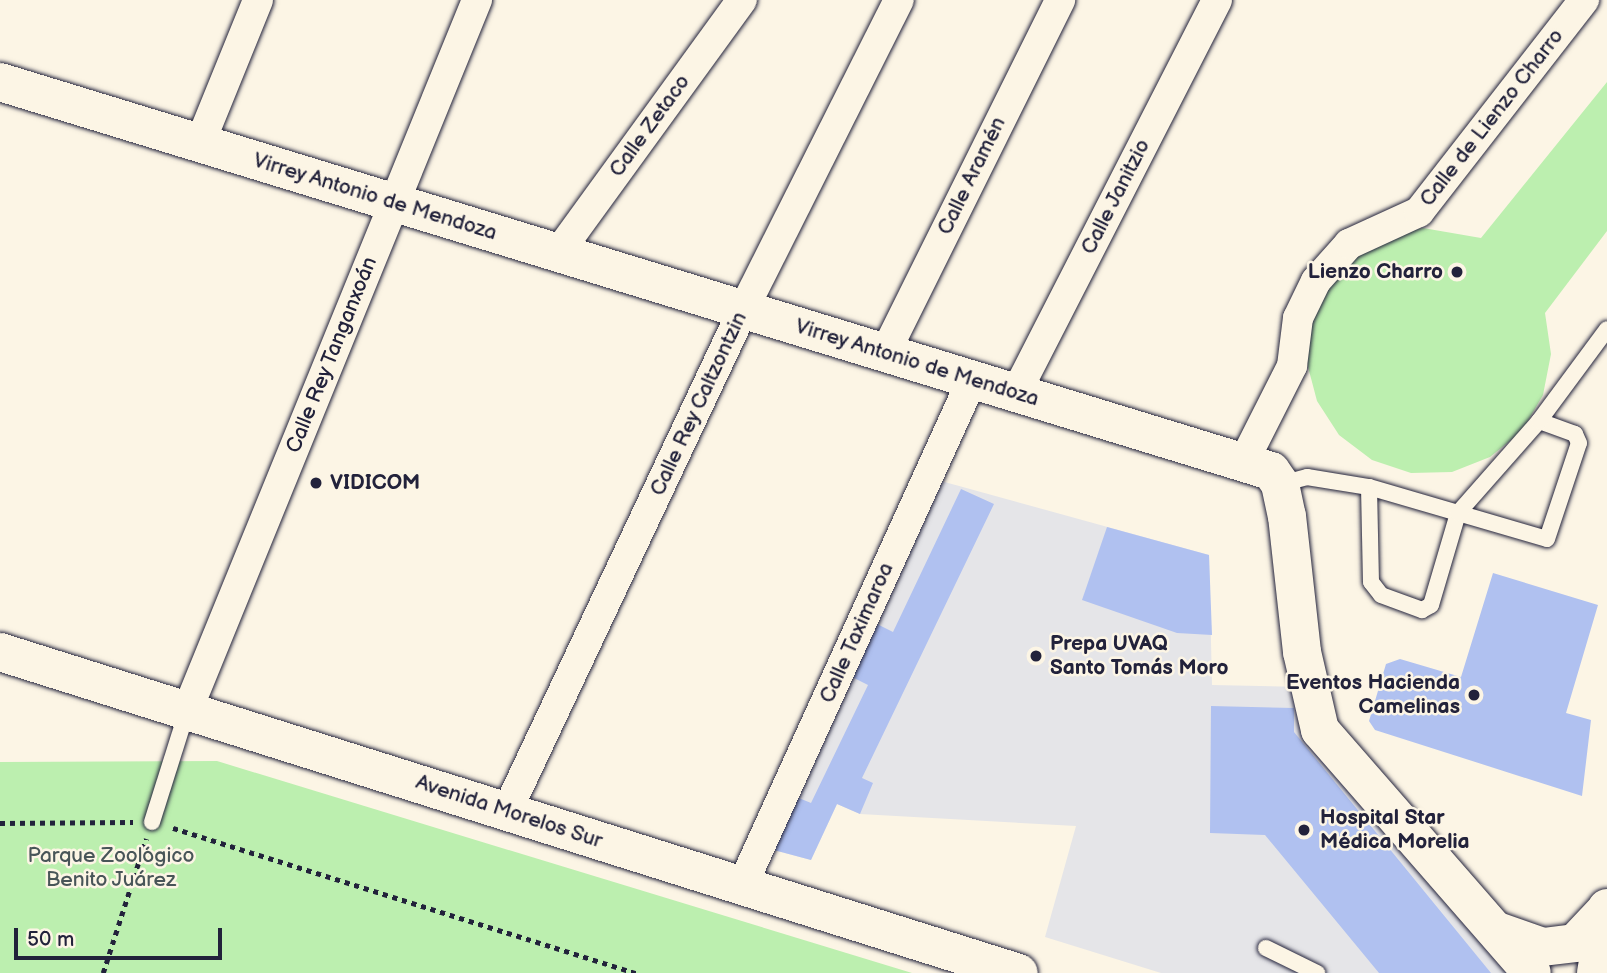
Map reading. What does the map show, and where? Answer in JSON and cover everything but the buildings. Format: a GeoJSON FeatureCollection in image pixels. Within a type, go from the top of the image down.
{"type":"FeatureCollection","features":[{"type":"Feature","properties":{"kind":"street"},"geometry":{"type":"LineString","coordinates":[[200,143],[258,0]]}},
{"type":"Feature","properties":{"kind":"street","name":"Calle Rey Tanganxoán"},"geometry":{"type":"LineString","coordinates":[[187,711],[477,0]]}},
{"type":"Feature","properties":{"kind":"street","name":"Calle Zetaco"},"geometry":{"type":"LineString","coordinates":[[558,253],[742,0]]}},
{"type":"Feature","properties":{"kind":"street","name":"Calle Rey Caltzontzin"},"geometry":{"type":"LineString","coordinates":[[507,811],[743,310],[899,0]]}},
{"type":"Feature","properties":{"kind":"street","name":"Calle Aramén"},"geometry":{"type":"LineString","coordinates":[[885,353],[1060,0]]}},
{"type":"Feature","properties":{"kind":"street","name":"Calle Janitzio"},"geometry":{"type":"LineString","coordinates":[[1016,393],[1217,0]]}},
{"type":"Feature","properties":{"kind":"street","name":"Calle de Lienzo Charro"},"geometry":{"type":"LineString","coordinates":[[1242,463],[1292,366],[1298,318],[1316,281],[1349,244],[1419,212],[1584,0]]}},
{"type":"Feature","properties":{"kind":"street","name":"Virrey Antonio de Mendoza"},"geometry":{"type":"LineString","coordinates":[[0,82],[1271,471],[1280,484]]}},
{"type":"Feature","properties":{"kind":"street","name":"Calle Taximaroa"},"geometry":{"type":"LineString","coordinates":[[742,886],[972,380]]}},
{"type":"Feature","properties":{"kind":"street"},"geometry":{"type":"LineString","coordinates":[[1280,484],[1302,652],[1320,730],[1532,973]]}},
{"type":"Feature","properties":{"kind":"street","name":"Avenida Morelos Sur"},"geometry":{"type":"LineString","coordinates":[[0,652],[1019,973]]}},
{"type":"Feature","properties":{"kind":"street"},"geometry":{"type":"LineString","coordinates":[[1497,930],[1543,947],[1575,943],[1607,909]]}},
{"type":"Feature","properties":{"kind":"street"},"geometry":{"type":"LineString","coordinates":[[1596,973],[1607,909]]}},
{"type":"Feature","properties":{"kind":"lane"},"geometry":{"type":"LineString","coordinates":[[1369,487],[1371,582],[1381,595],[1422,610],[1431,605],[1458,513],[1539,421],[1607,329]]}},
{"type":"Feature","properties":{"kind":"lane"},"geometry":{"type":"LineString","coordinates":[[1280,484],[1307,477],[1369,487],[1547,539],[1579,443],[1575,434],[1539,421]]}},
{"type":"Feature","properties":{"kind":"lane"},"geometry":{"type":"LineString","coordinates":[[152,822],[187,711]]}},
{"type":"Feature","properties":{"kind":"lane"},"geometry":{"type":"LineString","coordinates":[[1266,948],[1317,973]]}},
{"type":"Feature","properties":{"kind":"path"},"geometry":{"type":"LineString","coordinates":[[103,973],[152,822]]}},
{"type":"Feature","properties":{"kind":"path"},"geometry":{"type":"LineString","coordinates":[[0,823],[152,822],[636,973]]}},
{"type":"Feature","properties":{"kind":"shaded area"},"geometry":{"type":"Polygon","coordinates":[[[941,481],[1209,555],[1212,685],[1304,687],[1517,973],[1161,973],[1045,937],[1076,826],[860,814],[837,804],[811,860],[770,849],[941,481]]]}},
{"type":"Feature","properties":{"kind":"green space","name":"Lienzo Charro"},"geometry":{"type":"Polygon","coordinates":[[[1607,82],[1607,231],[1545,313],[1551,354],[1543,395],[1522,431],[1490,457],[1452,472],[1411,473],[1372,460],[1339,435],[1317,401],[1307,363],[1310,323],[1325,286],[1351,257],[1385,237],[1423,228],[1481,238],[1607,82]]]}},
{"type":"Feature","properties":{"kind":"green space","name":"Parque Zoológico Benito Juárez"},"geometry":{"type":"Polygon","coordinates":[[[217,761],[912,973],[0,973],[0,762],[217,761]]]}},
{"type":"Feature","properties":{"kind":"place","name":"Lienzo Charro"},"geometry":{"type":"Point","coordinates":[1457,272]}},
{"type":"Feature","properties":{"kind":"place","name":"VIDICOM"},"geometry":{"type":"Point","coordinates":[316,483]}},
{"type":"Feature","properties":{"kind":"place","name":"Prepa UVAQ Santo Tomás Moro"},"geometry":{"type":"Point","coordinates":[1036,656]}},
{"type":"Feature","properties":{"kind":"place","name":"Eventos Hacienda Camelinas"},"geometry":{"type":"Point","coordinates":[1474,695]}},
{"type":"Feature","properties":{"kind":"place","name":"Hospital Star Médica Morelia"},"geometry":{"type":"Point","coordinates":[1304,830]}}]}
